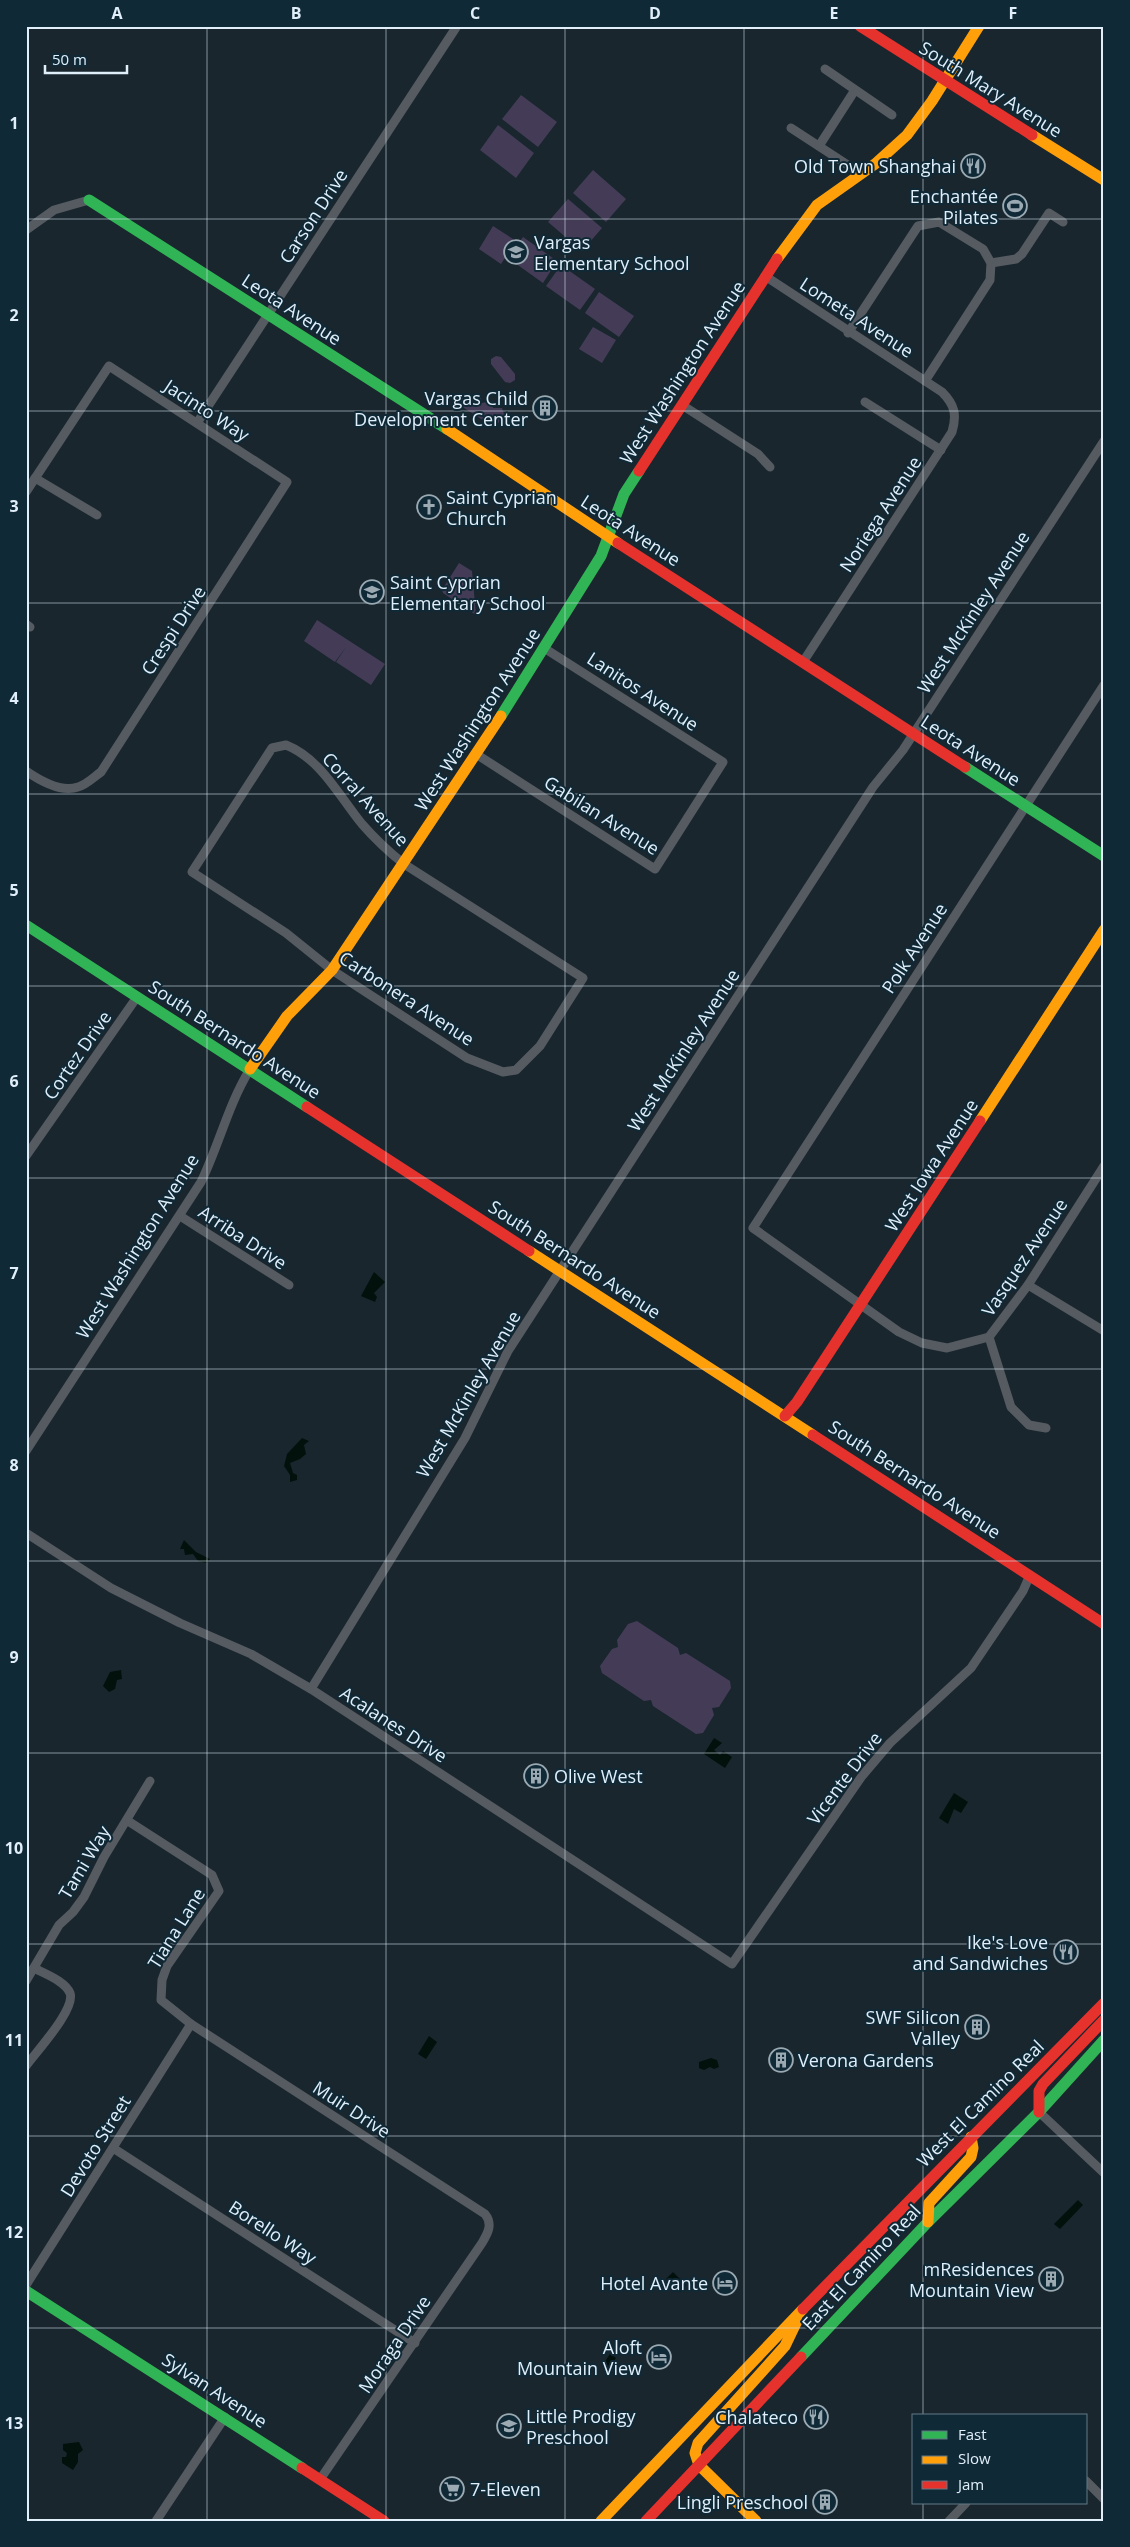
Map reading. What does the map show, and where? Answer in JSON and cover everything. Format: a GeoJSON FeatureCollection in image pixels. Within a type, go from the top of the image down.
{"type":"FeatureCollection","features":[{"type":"Feature","properties":{"kind":"street","name":"Carson Drive"},"geometry":{"type":"LineString","coordinates":[[197,423],[457,26]]}},
{"type":"Feature","properties":{"kind":"street","name":"South Mary Avenue"},"geometry":{"type":"LineString","coordinates":[[860,26],[943,81],[999,113],[1104,180]]}},
{"type":"Feature","properties":{"kind":"street","name":"West Washington Avenue"},"geometry":{"type":"LineString","coordinates":[[26,1451],[201,1182],[216,1152],[230,1106],[250,1069],[286,1016],[332,970],[476,754],[601,556],[624,494],[790,238],[817,205],[860,173],[876,164],[907,135],[979,26]]}},
{"type":"Feature","properties":{"kind":"street"},"geometry":{"type":"LineString","coordinates":[[825,69],[892,115]]}},
{"type":"Feature","properties":{"kind":"street"},"geometry":{"type":"LineString","coordinates":[[819,146],[855,90]]}},
{"type":"Feature","properties":{"kind":"street"},"geometry":{"type":"LineString","coordinates":[[791,128],[860,173]]}},
{"type":"Feature","properties":{"kind":"street","name":"Leota Avenue"},"geometry":{"type":"LineString","coordinates":[[89,200],[1104,856]]}},
{"type":"Feature","properties":{"kind":"street"},"geometry":{"type":"LineString","coordinates":[[26,230],[54,210],[89,200]]}},
{"type":"Feature","properties":{"kind":"street"},"geometry":{"type":"LineString","coordinates":[[991,263],[1016,259],[1022,254],[1049,213],[1063,222]]}},
{"type":"Feature","properties":{"kind":"street"},"geometry":{"type":"LineString","coordinates":[[848,333],[918,226],[939,222],[983,249],[991,263],[990,280],[928,383]]}},
{"type":"Feature","properties":{"kind":"street","name":"Lometa Avenue"},"geometry":{"type":"LineString","coordinates":[[765,276],[848,333],[928,383]]}},
{"type":"Feature","properties":{"kind":"street","name":"Jacinto Way"},"geometry":{"type":"LineString","coordinates":[[35,478],[109,366],[287,482]]}},
{"type":"Feature","properties":{"kind":"street","name":"Noriega Avenue"},"geometry":{"type":"LineString","coordinates":[[803,662],[952,432],[956,412],[950,400],[928,383]]}},
{"type":"Feature","properties":{"kind":"street"},"geometry":{"type":"LineString","coordinates":[[865,402],[941,450]]}},
{"type":"Feature","properties":{"kind":"street"},"geometry":{"type":"LineString","coordinates":[[682,405],[758,454],[770,467]]}},
{"type":"Feature","properties":{"kind":"street","name":"West McKinley Avenue"},"geometry":{"type":"LineString","coordinates":[[312,1689],[465,1438],[508,1351],[873,787],[897,759],[914,734],[1104,441]]}},
{"type":"Feature","properties":{"kind":"street"},"geometry":{"type":"LineString","coordinates":[[26,492],[35,478],[98,515]]}},
{"type":"Feature","properties":{"kind":"street","name":"Crespi Drive"},"geometry":{"type":"LineString","coordinates":[[26,771],[42,782],[77,788],[101,772],[287,482]]}},
{"type":"Feature","properties":{"kind":"street","name":"Lanitos Avenue"},"geometry":{"type":"LineString","coordinates":[[544,648],[723,762]]}},
{"type":"Feature","properties":{"kind":"street","name":"Polk Avenue"},"geometry":{"type":"LineString","coordinates":[[753,1228],[1104,685]]}},
{"type":"Feature","properties":{"kind":"street","name":"Corral Avenue"},"geometry":{"type":"LineString","coordinates":[[192,872],[272,748],[286,745],[300,751],[319,768],[362,824],[379,843],[404,864],[583,978]]}},
{"type":"Feature","properties":{"kind":"street","name":"Gabilan Avenue"},"geometry":{"type":"LineString","coordinates":[[476,754],[654,869],[723,762]]}},
{"type":"Feature","properties":{"kind":"street","name":"Carbonera Avenue"},"geometry":{"type":"LineString","coordinates":[[192,872],[286,932],[332,970],[467,1058],[503,1072],[516,1070],[540,1046],[583,978]]}},
{"type":"Feature","properties":{"kind":"street","name":"South Bernardo Avenue"},"geometry":{"type":"LineString","coordinates":[[26,925],[1104,1624]]}},
{"type":"Feature","properties":{"kind":"street","name":"West Iowa Avenue"},"geometry":{"type":"LineString","coordinates":[[784,1416],[798,1402],[1104,930]]}},
{"type":"Feature","properties":{"kind":"street","name":"Cortez Drive"},"geometry":{"type":"LineString","coordinates":[[26,1156],[137,997]]}},
{"type":"Feature","properties":{"kind":"street","name":"Vasquez Avenue"},"geometry":{"type":"LineString","coordinates":[[753,1228],[861,1305],[874,1317],[922,1343],[947,1348],[989,1337],[1028,1285],[1104,1166]]}},
{"type":"Feature","properties":{"kind":"street","name":"Arriba Drive"},"geometry":{"type":"LineString","coordinates":[[180,1216],[289,1285]]}},
{"type":"Feature","properties":{"kind":"street"},"geometry":{"type":"LineString","coordinates":[[1028,1285],[1104,1331]]}},
{"type":"Feature","properties":{"kind":"street"},"geometry":{"type":"LineString","coordinates":[[989,1337],[1011,1407],[1029,1425],[1046,1428]]}},
{"type":"Feature","properties":{"kind":"street","name":"Acalanes Drive"},"geometry":{"type":"LineString","coordinates":[[26,1533],[111,1588],[180,1623],[252,1654],[312,1689],[732,1964]]}},
{"type":"Feature","properties":{"kind":"street","name":"Vicente Drive"},"geometry":{"type":"LineString","coordinates":[[732,1964],[862,1776],[890,1743],[971,1668],[1023,1591],[1030,1576]]}},
{"type":"Feature","properties":{"kind":"street","name":"Tami Way"},"geometry":{"type":"LineString","coordinates":[[26,1981],[59,1925],[73,1912],[84,1897],[104,1857],[128,1821],[150,1781]]}},
{"type":"Feature","properties":{"kind":"street","name":"Tiana Lane"},"geometry":{"type":"LineString","coordinates":[[128,1821],[212,1875],[217,1884],[219,1892],[176,1953],[162,1980],[161,2000],[191,2024]]}},
{"type":"Feature","properties":{"kind":"street"},"geometry":{"type":"LineString","coordinates":[[26,2066],[62,2019],[71,2001],[70,1993],[65,1986],[34,1968]]}},
{"type":"Feature","properties":{"kind":"street","name":"West El Camino Real"},"geometry":{"type":"LineString","coordinates":[[882,2228],[1104,2002]]}},
{"type":"Feature","properties":{"kind":"street"},"geometry":{"type":"LineString","coordinates":[[1104,2020],[1043,2084],[1039,2091],[1039,2112],[1104,2172]]}},
{"type":"Feature","properties":{"kind":"street","name":"Devoto Street"},"geometry":{"type":"LineString","coordinates":[[26,2285],[191,2024]]}},
{"type":"Feature","properties":{"kind":"street","name":"Muir Drive"},"geometry":{"type":"LineString","coordinates":[[191,2024],[485,2214],[490,2225]]}},
{"type":"Feature","properties":{"kind":"street","name":"East El Camino Real"},"geometry":{"type":"LineString","coordinates":[[646,2521],[928,2222],[1039,2112],[1104,2040]]}},
{"type":"Feature","properties":{"kind":"street"},"geometry":{"type":"LineString","coordinates":[[928,2222],[930,2203],[971,2157],[973,2148],[971,2137]]}},
{"type":"Feature","properties":{"kind":"street","name":"Borello Way"},"geometry":{"type":"LineString","coordinates":[[113,2148],[415,2343]]}},
{"type":"Feature","properties":{"kind":"street","name":"Moraga Drive"},"geometry":{"type":"LineString","coordinates":[[321,2478],[482,2243],[490,2225]]}},
{"type":"Feature","properties":{"kind":"street","name":"East El Camino Real"},"geometry":{"type":"LineString","coordinates":[[601,2521],[802,2309],[882,2228]]}},
{"type":"Feature","properties":{"kind":"street","name":"Sylvan Avenue"},"geometry":{"type":"LineString","coordinates":[[26,2291],[225,2416],[384,2521]]}},
{"type":"Feature","properties":{"kind":"street"},"geometry":{"type":"LineString","coordinates":[[756,2521],[699,2465],[695,2458],[695,2447],[784,2346],[802,2309]]}},
{"type":"Feature","properties":{"kind":"street"},"geometry":{"type":"LineString","coordinates":[[156,2521],[225,2416]]}},
{"type":"Feature","properties":{"kind":"street"},"geometry":{"type":"LineString","coordinates":[[1088,2483],[1104,2498]]}},
{"type":"Feature","properties":{"kind":"street"},"geometry":{"type":"LineString","coordinates":[[949,2521],[965,2504]]}},
{"type":"Feature","properties":{"kind":"shaded area"},"geometry":{"type":"Polygon","coordinates":[[[521,95],[557,122],[538,147],[502,119],[521,95]]]}},
{"type":"Feature","properties":{"kind":"shaded area"},"geometry":{"type":"Polygon","coordinates":[[[498,125],[534,153],[516,178],[480,150],[498,125]]]}},
{"type":"Feature","properties":{"kind":"shaded area"},"geometry":{"type":"Polygon","coordinates":[[[593,170],[626,199],[606,222],[573,193],[593,170]]]}},
{"type":"Feature","properties":{"kind":"shaded area"},"geometry":{"type":"Polygon","coordinates":[[[568,199],[602,228],[582,251],[548,222],[568,199]]]}},
{"type":"Feature","properties":{"kind":"shaded area"},"geometry":{"type":"Polygon","coordinates":[[[493,226],[516,241],[501,264],[479,249],[493,226]]]}},
{"type":"Feature","properties":{"kind":"shaded area"},"geometry":{"type":"Polygon","coordinates":[[[523,237],[557,261],[543,283],[508,258],[523,237]]]}},
{"type":"Feature","properties":{"kind":"shaded area"},"geometry":{"type":"Polygon","coordinates":[[[561,265],[595,289],[580,310],[546,286],[561,265]]]}},
{"type":"Feature","properties":{"kind":"shaded area"},"geometry":{"type":"Polygon","coordinates":[[[599,292],[634,316],[619,337],[585,313],[599,292]]]}},
{"type":"Feature","properties":{"kind":"shaded area"},"geometry":{"type":"Polygon","coordinates":[[[593,327],[616,340],[602,363],[579,349],[593,327]]]}},
{"type":"Feature","properties":{"kind":"shaded area"},"geometry":{"type":"Polygon","coordinates":[[[496,356],[501,357],[515,374],[515,380],[510,383],[505,382],[491,364],[491,359],[496,356]]]}},
{"type":"Feature","properties":{"kind":"shaded area"},"geometry":{"type":"Polygon","coordinates":[[[480,395],[482,403],[491,401],[493,408],[502,408],[504,414],[495,428],[461,406],[460,398],[480,395]]]}},
{"type":"Feature","properties":{"kind":"shaded area"},"geometry":{"type":"Polygon","coordinates":[[[459,563],[472,571],[476,615],[443,593],[442,590],[459,563]]]}},
{"type":"Feature","properties":{"kind":"shaded area"},"geometry":{"type":"Polygon","coordinates":[[[317,620],[385,664],[371,685],[336,662],[346,647],[335,662],[304,641],[317,620]]]}},
{"type":"Feature","properties":{"kind":"shaded area"},"geometry":{"type":"Polygon","coordinates":[[[374,1272],[385,1282],[374,1293],[377,1297],[375,1302],[361,1296],[374,1272]]]}},
{"type":"Feature","properties":{"kind":"shaded area"},"geometry":{"type":"Polygon","coordinates":[[[302,1438],[309,1441],[304,1445],[306,1454],[290,1463],[293,1473],[297,1475],[297,1480],[290,1482],[290,1475],[284,1466],[287,1454],[302,1438]]]}},
{"type":"Feature","properties":{"kind":"shaded area"},"geometry":{"type":"Polygon","coordinates":[[[184,1540],[196,1552],[210,1559],[207,1563],[198,1561],[193,1554],[185,1555],[184,1549],[180,1549],[184,1540]]]}},
{"type":"Feature","properties":{"kind":"shaded area"},"geometry":{"type":"Polygon","coordinates":[[[637,1621],[678,1648],[680,1655],[686,1653],[730,1681],[731,1688],[719,1707],[712,1708],[714,1715],[703,1733],[696,1734],[653,1706],[651,1700],[644,1701],[602,1673],[600,1666],[612,1649],[618,1647],[617,1640],[628,1624],[637,1621]]]}},
{"type":"Feature","properties":{"kind":"shaded area"},"geometry":{"type":"Polygon","coordinates":[[[121,1670],[122,1679],[117,1680],[115,1689],[109,1692],[103,1686],[110,1672],[121,1670]]]}},
{"type":"Feature","properties":{"kind":"shaded area"},"geometry":{"type":"Polygon","coordinates":[[[714,1738],[722,1743],[714,1750],[720,1755],[723,1751],[732,1757],[725,1768],[704,1754],[714,1738]]]}},
{"type":"Feature","properties":{"kind":"shaded area"},"geometry":{"type":"Polygon","coordinates":[[[954,1793],[968,1802],[961,1813],[954,1809],[948,1824],[939,1818],[954,1793]]]}},
{"type":"Feature","properties":{"kind":"shaded area"},"geometry":{"type":"Polygon","coordinates":[[[429,2036],[437,2042],[426,2059],[418,2054],[429,2036]]]}},
{"type":"Feature","properties":{"kind":"shaded area"},"geometry":{"type":"Polygon","coordinates":[[[711,2058],[717,2060],[719,2067],[714,2069],[710,2067],[704,2070],[699,2068],[699,2062],[711,2058]]]}},
{"type":"Feature","properties":{"kind":"shaded area"},"geometry":{"type":"Polygon","coordinates":[[[1078,2200],[1083,2205],[1060,2229],[1054,2224],[1078,2200]]]}},
{"type":"Feature","properties":{"kind":"shaded area"},"geometry":{"type":"Polygon","coordinates":[[[673,2272],[686,2285],[680,2292],[666,2279],[673,2272]]]}},
{"type":"Feature","properties":{"kind":"shaded area"},"geometry":{"type":"Polygon","coordinates":[[[610,2354],[616,2358],[608,2370],[602,2366],[610,2354]]]}},
{"type":"Feature","properties":{"kind":"shaded area"},"geometry":{"type":"Polygon","coordinates":[[[79,2442],[83,2450],[78,2454],[78,2462],[73,2470],[62,2463],[62,2457],[66,2457],[67,2453],[63,2450],[63,2444],[79,2442]]]}},
{"type":"Feature","properties":{"kind":"traffic: fast"},"geometry":{"type":"LineString","coordinates":[[89,200],[447,429]]}},
{"type":"Feature","properties":{"kind":"traffic: fast"},"geometry":{"type":"LineString","coordinates":[[501,716],[601,556],[624,494],[639,471]]}},
{"type":"Feature","properties":{"kind":"traffic: fast"},"geometry":{"type":"LineString","coordinates":[[965,767],[1104,856]]}},
{"type":"Feature","properties":{"kind":"traffic: fast"},"geometry":{"type":"LineString","coordinates":[[26,925],[307,1107]]}},
{"type":"Feature","properties":{"kind":"traffic: fast"},"geometry":{"type":"LineString","coordinates":[[801,2357],[928,2222],[1039,2112],[1104,2040]]}},
{"type":"Feature","properties":{"kind":"traffic: fast"},"geometry":{"type":"LineString","coordinates":[[26,2291],[302,2468]]}},
{"type":"Feature","properties":{"kind":"traffic: slow"},"geometry":{"type":"LineString","coordinates":[[777,259],[817,205],[875,164],[907,135],[932,101],[979,26]]}},
{"type":"Feature","properties":{"kind":"traffic: slow"},"geometry":{"type":"LineString","coordinates":[[1032,135],[1104,180]]}},
{"type":"Feature","properties":{"kind":"traffic: slow"},"geometry":{"type":"LineString","coordinates":[[447,429],[618,543]]}},
{"type":"Feature","properties":{"kind":"traffic: slow"},"geometry":{"type":"LineString","coordinates":[[250,1069],[287,1016],[332,970],[501,716]]}},
{"type":"Feature","properties":{"kind":"traffic: slow"},"geometry":{"type":"LineString","coordinates":[[980,1121],[1104,930]]}},
{"type":"Feature","properties":{"kind":"traffic: slow"},"geometry":{"type":"LineString","coordinates":[[529,1251],[813,1435]]}},
{"type":"Feature","properties":{"kind":"traffic: slow"},"geometry":{"type":"LineString","coordinates":[[928,2222],[929,2203],[971,2157],[973,2148],[971,2137]]}},
{"type":"Feature","properties":{"kind":"traffic: slow"},"geometry":{"type":"LineString","coordinates":[[601,2521],[803,2309]]}},
{"type":"Feature","properties":{"kind":"traffic: slow"},"geometry":{"type":"LineString","coordinates":[[699,2465],[695,2453],[698,2443],[785,2346],[797,2321]]}},
{"type":"Feature","properties":{"kind":"traffic: slow"},"geometry":{"type":"LineString","coordinates":[[699,2465],[756,2521]]}},
{"type":"Feature","properties":{"kind":"traffic: jam"},"geometry":{"type":"LineString","coordinates":[[860,26],[1032,135]]}},
{"type":"Feature","properties":{"kind":"traffic: jam"},"geometry":{"type":"LineString","coordinates":[[639,471],[777,259]]}},
{"type":"Feature","properties":{"kind":"traffic: jam"},"geometry":{"type":"LineString","coordinates":[[618,543],[965,767]]}},
{"type":"Feature","properties":{"kind":"traffic: jam"},"geometry":{"type":"LineString","coordinates":[[307,1107],[529,1251]]}},
{"type":"Feature","properties":{"kind":"traffic: jam"},"geometry":{"type":"LineString","coordinates":[[785,1416],[797,1402],[980,1121]]}},
{"type":"Feature","properties":{"kind":"traffic: jam"},"geometry":{"type":"LineString","coordinates":[[813,1435],[1104,1624]]}},
{"type":"Feature","properties":{"kind":"traffic: jam"},"geometry":{"type":"LineString","coordinates":[[803,2309],[1104,2003]]}},
{"type":"Feature","properties":{"kind":"traffic: jam"},"geometry":{"type":"LineString","coordinates":[[1039,2112],[1039,2091],[1043,2084],[1104,2020]]}},
{"type":"Feature","properties":{"kind":"traffic: jam"},"geometry":{"type":"LineString","coordinates":[[646,2521],[801,2357]]}},
{"type":"Feature","properties":{"kind":"traffic: jam"},"geometry":{"type":"LineString","coordinates":[[302,2468],[384,2521]]}},
{"type":"Feature","properties":{"kind":"place","name":"Old Town Shanghai"},"geometry":{"type":"Point","coordinates":[973,166]}},
{"type":"Feature","properties":{"kind":"place","name":"Enchantée Pilates"},"geometry":{"type":"Point","coordinates":[1015,206]}},
{"type":"Feature","properties":{"kind":"place","name":"Vargas Elementary School"},"geometry":{"type":"Point","coordinates":[516,252]}},
{"type":"Feature","properties":{"kind":"place","name":"Vargas Child Development Center"},"geometry":{"type":"Point","coordinates":[545,408]}},
{"type":"Feature","properties":{"kind":"place","name":"Saint Cyprian Church"},"geometry":{"type":"Point","coordinates":[429,507]}},
{"type":"Feature","properties":{"kind":"place","name":"Saint Cyprian Elementary School"},"geometry":{"type":"Point","coordinates":[372,592]}},
{"type":"Feature","properties":{"kind":"place","name":"Olive West"},"geometry":{"type":"Point","coordinates":[536,1776]}},
{"type":"Feature","properties":{"kind":"place","name":"Ike's Love and Sandwiches"},"geometry":{"type":"Point","coordinates":[1066,1952]}},
{"type":"Feature","properties":{"kind":"place","name":"SWF Silicon Valley"},"geometry":{"type":"Point","coordinates":[977,2027]}},
{"type":"Feature","properties":{"kind":"place","name":"Verona Gardens"},"geometry":{"type":"Point","coordinates":[781,2060]}},
{"type":"Feature","properties":{"kind":"place","name":"mResidences Mountain View"},"geometry":{"type":"Point","coordinates":[1051,2279]}},
{"type":"Feature","properties":{"kind":"place","name":"Hotel Avante"},"geometry":{"type":"Point","coordinates":[725,2283]}},
{"type":"Feature","properties":{"kind":"place","name":"Aloft Mountain View"},"geometry":{"type":"Point","coordinates":[659,2357]}},
{"type":"Feature","properties":{"kind":"place","name":"Chalateco"},"geometry":{"type":"Point","coordinates":[816,2417]}},
{"type":"Feature","properties":{"kind":"place","name":"Little Prodigy Preschool"},"geometry":{"type":"Point","coordinates":[509,2426]}},
{"type":"Feature","properties":{"kind":"place","name":"7-Eleven"},"geometry":{"type":"Point","coordinates":[452,2489]}},
{"type":"Feature","properties":{"kind":"place","name":"Lingli Preschool"},"geometry":{"type":"Point","coordinates":[825,2502]}}]}
